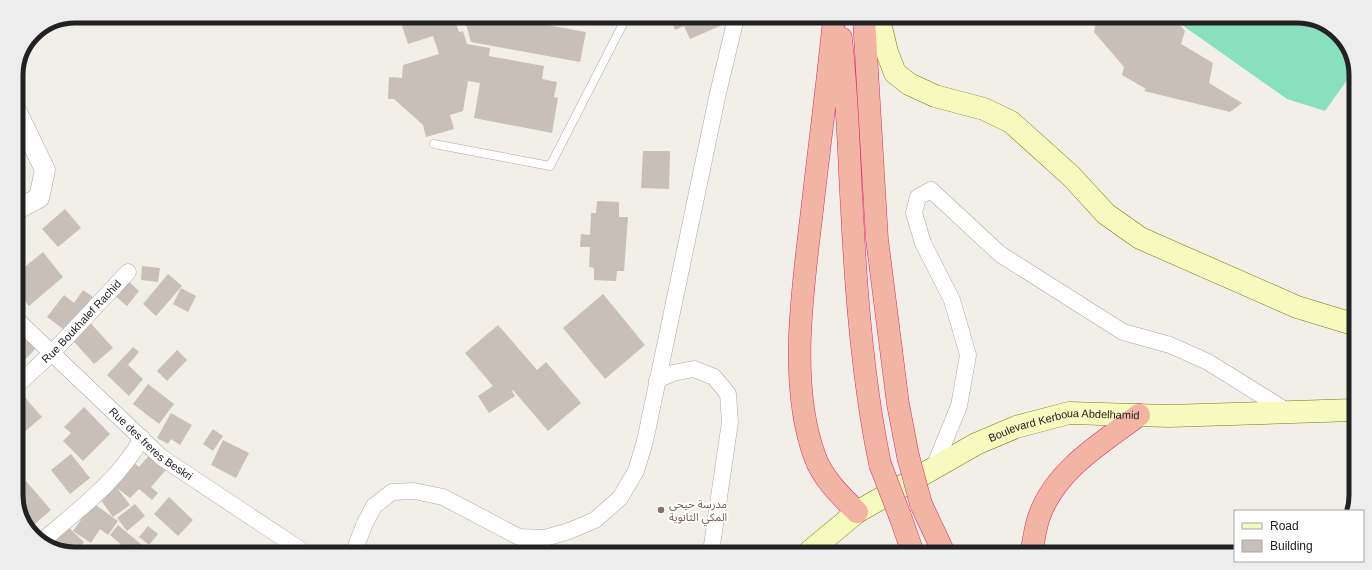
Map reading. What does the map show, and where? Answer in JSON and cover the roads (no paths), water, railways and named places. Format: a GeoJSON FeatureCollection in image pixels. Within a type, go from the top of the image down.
{"type":"FeatureCollection","features":[{"type":"Feature","properties":{"kind":"highway"},"geometry":{"type":"LineString","coordinates":[[834,23],[806,261],[800,350],[800,391],[806,431],[816,459],[834,490],[857,512]]}},
{"type":"Feature","properties":{"kind":"highway"},"geometry":{"type":"LineString","coordinates":[[839,23],[847,89],[852,229],[870,418],[880,464],[911,547]]}},
{"type":"Feature","properties":{"kind":"highway"},"geometry":{"type":"LineString","coordinates":[[864,23],[877,239],[898,404],[908,456],[921,504],[941,547]]}},
{"type":"Feature","properties":{"kind":"highway"},"geometry":{"type":"LineString","coordinates":[[1032,547],[1038,517],[1054,486],[1081,459],[1139,415]]}},
{"type":"Feature","properties":{"kind":"main road"},"geometry":{"type":"LineString","coordinates":[[880,23],[887,52],[895,73],[909,84],[934,96],[984,109],[1011,122],[1071,176],[1106,214],[1140,238],[1298,307],[1349,323]]}},
{"type":"Feature","properties":{"kind":"main road","name":"Boulevard Kerboua Abdelhamid"},"geometry":{"type":"LineString","coordinates":[[815,547],[857,512],[976,444],[1016,427],[1068,413],[1169,416],[1349,410]]}},
{"type":"Feature","properties":{"kind":"street"},"geometry":{"type":"LineString","coordinates":[[356,547],[365,523],[374,506],[392,492],[414,490],[443,497],[519,537],[544,538],[569,531],[595,520],[620,498],[636,472],[645,441],[718,93],[735,23]]}},
{"type":"Feature","properties":{"kind":"street"},"geometry":{"type":"LineString","coordinates":[[23,124],[45,170],[39,198],[23,206]]}},
{"type":"Feature","properties":{"kind":"street"},"geometry":{"type":"LineString","coordinates":[[934,467],[959,406],[968,355],[952,300],[923,243],[914,213],[918,197],[931,190],[1000,254],[1123,332],[1170,345],[1208,362],[1290,413]]}},
{"type":"Feature","properties":{"kind":"street","name":"Rue Boukhalef Rachid"},"geometry":{"type":"LineString","coordinates":[[23,380],[52,353],[128,272]]}},
{"type":"Feature","properties":{"kind":"street","name":"Rue des freres Beskri"},"geometry":{"type":"LineString","coordinates":[[23,326],[162,457],[278,543],[291,547]]}},
{"type":"Feature","properties":{"kind":"street"},"geometry":{"type":"LineString","coordinates":[[657,380],[673,373],[694,369],[714,377],[728,394],[730,422],[712,547]]}},
{"type":"Feature","properties":{"kind":"street"},"geometry":{"type":"LineString","coordinates":[[46,538],[91,499],[131,458],[142,438]]}},
{"type":"Feature","properties":{"kind":"lane"},"geometry":{"type":"LineString","coordinates":[[434,144],[550,166],[623,23]]}},
{"type":"Feature","properties":{"kind":"place","name":"مدرسة حيحي المكي الثانوية"},"geometry":{"type":"Point","coordinates":[661,510]}}]}
